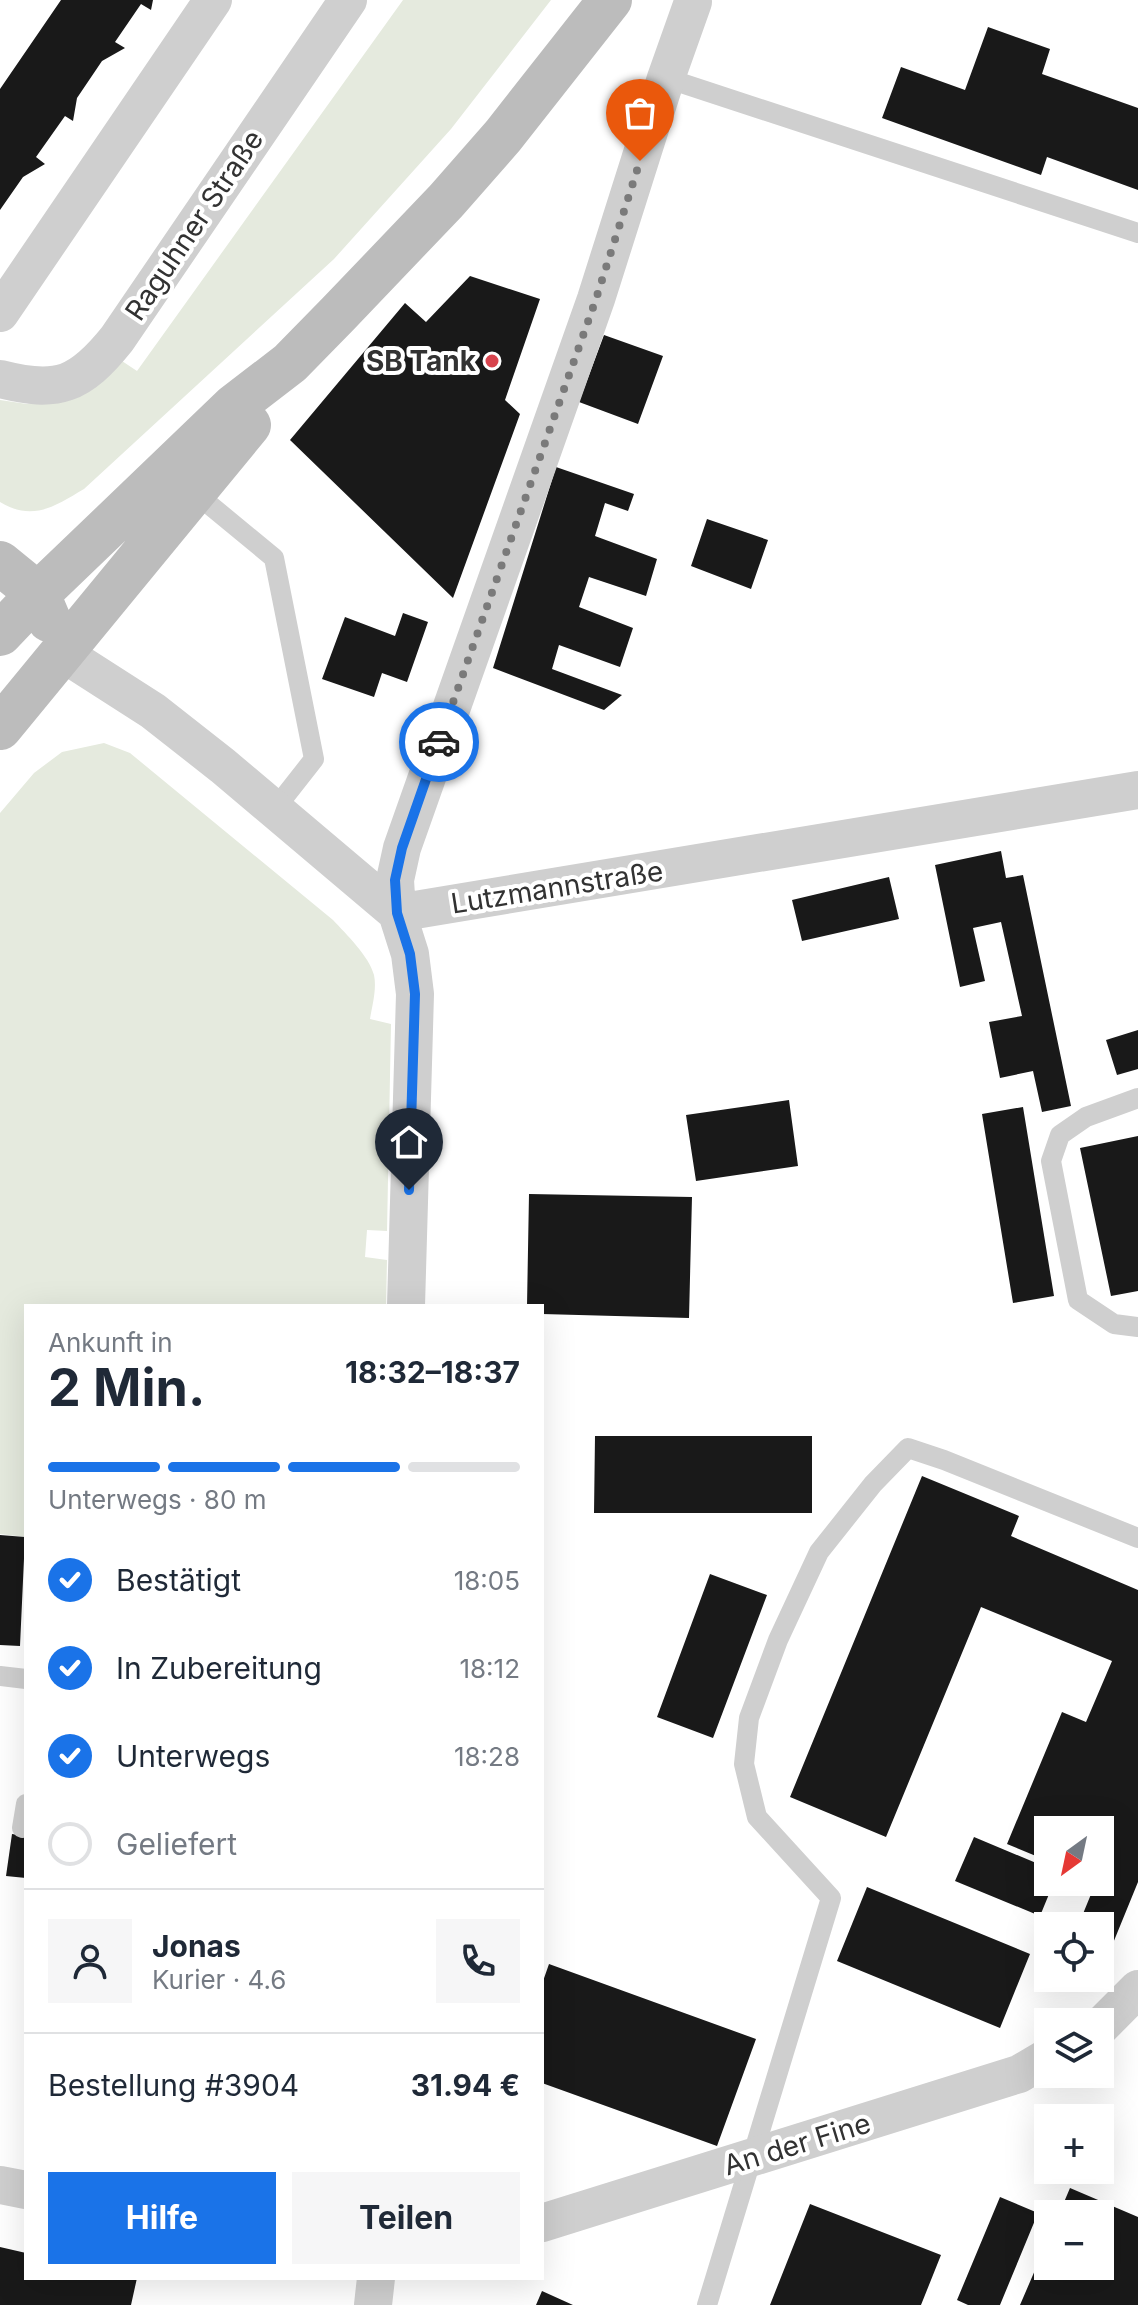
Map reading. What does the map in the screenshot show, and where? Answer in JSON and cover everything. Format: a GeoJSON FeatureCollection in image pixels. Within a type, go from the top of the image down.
{"type":"FeatureCollection","features":[{"type":"Feature","properties":{"kind":"main road"},"geometry":{"type":"LineString","coordinates":[[61,652],[0,635],[38,594],[234,406],[290,363],[456,190],[503,136],[610,0]]}},
{"type":"Feature","properties":{"kind":"main road"},"geometry":{"type":"LineString","coordinates":[[0,728],[252,421],[290,363]]}},
{"type":"Feature","properties":{"kind":"main road"},"geometry":{"type":"LineString","coordinates":[[0,563],[38,594],[61,652]]}},
{"type":"Feature","properties":{"kind":"street"},"geometry":{"type":"LineString","coordinates":[[0,313],[213,0]]}},
{"type":"Feature","properties":{"kind":"street","name":"Raguhner Straße"},"geometry":{"type":"LineString","coordinates":[[0,379],[49,387],[71,381],[98,363],[348,0]]}},
{"type":"Feature","properties":{"kind":"street"},"geometry":{"type":"LineString","coordinates":[[406,1304],[415,994],[410,954],[397,913],[395,880],[402,848],[596,299],[693,2]]}},
{"type":"Feature","properties":{"kind":"street"},"geometry":{"type":"LineString","coordinates":[[61,652],[137,699],[397,913]]}},
{"type":"Feature","properties":{"kind":"street","name":"Lutzmannstraße"},"geometry":{"type":"LineString","coordinates":[[397,913],[1138,790]]}},
{"type":"Feature","properties":{"kind":"street"},"geometry":{"type":"LineString","coordinates":[[1114,2013],[1138,1989]]}},
{"type":"Feature","properties":{"kind":"street","name":"An der Fine"},"geometry":{"type":"LineString","coordinates":[[544,2222],[1019,2074],[1034,2065]]}},
{"type":"Feature","properties":{"kind":"street"},"geometry":{"type":"LineString","coordinates":[[0,2185],[24,2190]]}},
{"type":"Feature","properties":{"kind":"street"},"geometry":{"type":"LineString","coordinates":[[373,2305],[376,2280]]}},
{"type":"Feature","properties":{"kind":"lane"},"geometry":{"type":"LineString","coordinates":[[666,78],[1138,233]]}},
{"type":"Feature","properties":{"kind":"lane"},"geometry":{"type":"LineString","coordinates":[[194,492],[274,558],[314,759],[274,810]]}},
{"type":"Feature","properties":{"kind":"lane"},"geometry":{"type":"LineString","coordinates":[[1138,1098],[1086,1117],[1060,1135],[1051,1161],[1078,1300],[1114,1324],[1138,1327]]}},
{"type":"Feature","properties":{"kind":"lane"},"geometry":{"type":"LineString","coordinates":[[707,2305],[831,1898],[757,1817],[744,1764],[749,1718],[778,1640],[819,1552],[873,1484],[908,1448],[1138,1538]]}},
{"type":"Feature","properties":{"kind":"lane"},"geometry":{"type":"LineString","coordinates":[[0,1676],[24,1679]]}},
{"type":"Feature","properties":{"kind":"lane"},"geometry":{"type":"LineString","coordinates":[[22,1828],[24,1816]]}},
{"type":"Feature","properties":{"kind":"shaded area"},"geometry":{"type":"Polygon","coordinates":[[[403,0],[551,0],[451,129],[334,259],[84,489],[53,506],[33,511],[12,508],[0,502],[0,400],[27,404],[60,401],[119,359],[137,371],[403,0]]]}},
{"type":"Feature","properties":{"kind":"shaded area"},"geometry":{"type":"Polygon","coordinates":[[[104,743],[130,753],[333,920],[367,960],[375,986],[370,1019],[391,1024],[387,1231],[367,1230],[365,1257],[387,1260],[386,1304],[24,1304],[24,1537],[0,1534],[0,813],[34,773],[62,752],[104,743]]]}},
{"type":"Feature","properties":{"kind":"building"},"geometry":{"type":"Polygon","coordinates":[[[61,0],[153,0],[151,10],[141,4],[115,42],[125,48],[102,61],[77,98],[73,121],[65,116],[36,157],[45,164],[23,177],[0,210],[0,89],[61,0]]]}},
{"type":"Feature","properties":{"kind":"building"},"geometry":{"type":"Polygon","coordinates":[[[988,27],[1050,49],[1042,74],[1138,108],[1138,190],[1047,157],[1041,175],[882,118],[901,67],[965,90],[988,27]]]}},
{"type":"Feature","properties":{"kind":"building"},"geometry":{"type":"Polygon","coordinates":[[[470,276],[540,299],[505,400],[520,414],[453,598],[290,440],[405,303],[426,322],[470,276]]]}},
{"type":"Feature","properties":{"kind":"building"},"geometry":{"type":"Polygon","coordinates":[[[604,335],[663,356],[638,424],[579,402],[604,335]]]}},
{"type":"Feature","properties":{"kind":"building"},"geometry":{"type":"Polygon","coordinates":[[[556,467],[634,494],[628,511],[605,503],[595,536],[657,559],[646,596],[589,577],[579,607],[633,628],[620,667],[559,645],[552,669],[622,695],[604,710],[493,668],[556,467]]]}},
{"type":"Feature","properties":{"kind":"building"},"geometry":{"type":"Polygon","coordinates":[[[707,519],[768,540],[751,589],[691,566],[707,519]]]}},
{"type":"Feature","properties":{"kind":"building"},"geometry":{"type":"Polygon","coordinates":[[[403,613],[428,622],[407,682],[382,673],[374,697],[322,679],[345,617],[395,636],[403,613]]]}},
{"type":"Feature","properties":{"kind":"building"},"geometry":{"type":"Polygon","coordinates":[[[1001,851],[1006,878],[1023,875],[1071,1106],[1042,1112],[1033,1071],[1000,1078],[989,1022],[1022,1016],[1001,922],[973,928],[985,981],[960,987],[935,865],[1001,851]]]}},
{"type":"Feature","properties":{"kind":"building"},"geometry":{"type":"Polygon","coordinates":[[[889,877],[899,919],[802,941],[792,900],[889,877]]]}},
{"type":"Feature","properties":{"kind":"building"},"geometry":{"type":"Polygon","coordinates":[[[1138,1030],[1138,1069],[1117,1075],[1106,1040],[1138,1030]]]}},
{"type":"Feature","properties":{"kind":"building"},"geometry":{"type":"Polygon","coordinates":[[[789,1100],[798,1166],[696,1181],[686,1115],[789,1100]]]}},
{"type":"Feature","properties":{"kind":"building"},"geometry":{"type":"Polygon","coordinates":[[[1023,1107],[1054,1296],[1013,1303],[982,1114],[1023,1107]]]}},
{"type":"Feature","properties":{"kind":"building"},"geometry":{"type":"Polygon","coordinates":[[[1138,1136],[1138,1291],[1111,1296],[1080,1148],[1138,1136]]]}},
{"type":"Feature","properties":{"kind":"building"},"geometry":{"type":"Polygon","coordinates":[[[529,1194],[692,1197],[689,1318],[544,1314],[544,1304],[527,1304],[529,1194]]]}},
{"type":"Feature","properties":{"kind":"building"},"geometry":{"type":"Polygon","coordinates":[[[595,1436],[812,1436],[812,1513],[594,1513],[595,1436]]]}},
{"type":"Feature","properties":{"kind":"building"},"geometry":{"type":"Polygon","coordinates":[[[922,1476],[1019,1516],[1011,1536],[1138,1590],[1138,1882],[1114,1941],[1114,1912],[1084,1912],[1090,1896],[1114,1896],[1114,1816],[1034,1816],[1034,1855],[1007,1844],[1062,1712],[1086,1722],[1112,1661],[981,1607],[886,1837],[790,1797],[922,1476]]]}},
{"type":"Feature","properties":{"kind":"building"},"geometry":{"type":"Polygon","coordinates":[[[0,1535],[24,1537],[20,1646],[0,1645],[0,1535]]]}},
{"type":"Feature","properties":{"kind":"building"},"geometry":{"type":"Polygon","coordinates":[[[710,1574],[767,1595],[713,1738],[657,1717],[710,1574]]]}},
{"type":"Feature","properties":{"kind":"building"},"geometry":{"type":"Polygon","coordinates":[[[12,1834],[24,1836],[24,1878],[6,1876],[12,1834]]]}},
{"type":"Feature","properties":{"kind":"building"},"geometry":{"type":"Polygon","coordinates":[[[974,1837],[1034,1862],[1034,1896],[1048,1896],[1042,1912],[1034,1914],[955,1881],[974,1837]]]}},
{"type":"Feature","properties":{"kind":"building"},"geometry":{"type":"Polygon","coordinates":[[[867,1887],[1030,1954],[1000,2028],[837,1961],[867,1887]]]}},
{"type":"Feature","properties":{"kind":"building"},"geometry":{"type":"Polygon","coordinates":[[[549,1964],[756,2039],[717,2146],[544,2084],[544,1978],[549,1964]]]}},
{"type":"Feature","properties":{"kind":"building"},"geometry":{"type":"Polygon","coordinates":[[[1070,2188],[1098,2200],[1065,2200],[1070,2188]]]}},
{"type":"Feature","properties":{"kind":"building"},"geometry":{"type":"Polygon","coordinates":[[[1000,2197],[1034,2211],[1034,2223],[1000,2305],[968,2305],[957,2300],[1000,2197]]]}},
{"type":"Feature","properties":{"kind":"building"},"geometry":{"type":"Polygon","coordinates":[[[810,2204],[941,2255],[921,2305],[770,2305],[810,2204]]]}},
{"type":"Feature","properties":{"kind":"building"},"geometry":{"type":"Polygon","coordinates":[[[1114,2207],[1138,2217],[1138,2305],[1020,2305],[1034,2272],[1034,2280],[1114,2280],[1114,2207]]]}},
{"type":"Feature","properties":{"kind":"building"},"geometry":{"type":"Polygon","coordinates":[[[0,2247],[24,2253],[24,2280],[137,2280],[131,2305],[0,2305],[0,2247]]]}},
{"type":"Feature","properties":{"kind":"building"},"geometry":{"type":"Polygon","coordinates":[[[542,2291],[573,2305],[536,2305],[542,2291]]]}},
{"type":"Feature","properties":{"kind":"way so far"},"geometry":{"type":"LineString","coordinates":[[439,742],[596,299],[640,161]]}},
{"type":"Feature","properties":{"kind":"place","name":"SB Tank"},"geometry":{"type":"Point","coordinates":[492,361]}},
{"type":"Feature","properties":{"kind":"route"},"geometry":{"type":"LineString","coordinates":[[409,1190],[415,994],[410,954],[397,913],[395,880],[402,848],[439,742]]}}]}
